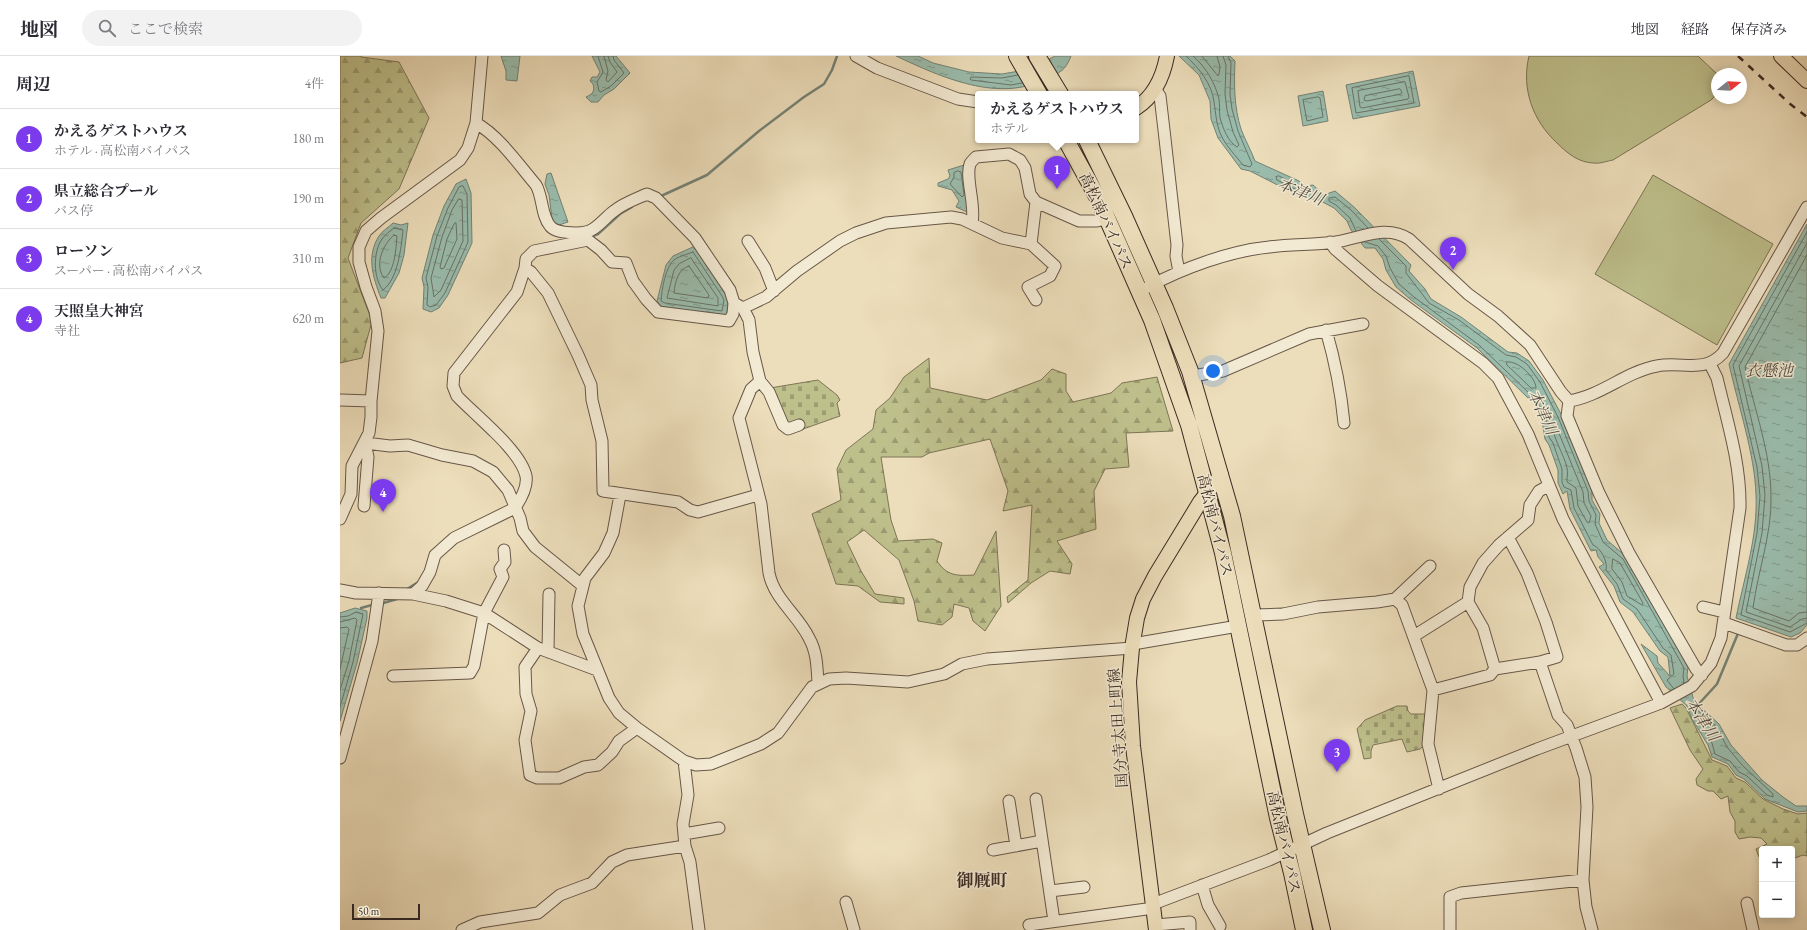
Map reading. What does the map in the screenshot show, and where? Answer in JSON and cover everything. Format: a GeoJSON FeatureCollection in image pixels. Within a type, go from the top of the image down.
{"type":"FeatureCollection","features":[{"type":"Feature","properties":{"kind":"highway"},"geometry":{"type":"LineString","coordinates":[[1017,56],[1036,91]]}},
{"type":"Feature","properties":{"kind":"highway"},"geometry":{"type":"LineString","coordinates":[[1037,56],[1058,89]]}},
{"type":"Feature","properties":{"kind":"highway","name":"高松南バイパス"},"geometry":{"type":"LineString","coordinates":[[1068,143],[1099,200],[1106,219],[1152,320],[1168,360],[1189,425],[1223,553],[1278,818],[1304,930]]}},
{"type":"Feature","properties":{"kind":"highway","name":"高松南バイパス"},"geometry":{"type":"LineString","coordinates":[[1088,143],[1124,216],[1154,283],[1192,376],[1232,516],[1302,844],[1322,930]]}},
{"type":"Feature","properties":{"kind":"main road"},"geometry":{"type":"LineString","coordinates":[[1781,56],[1807,81]]}},
{"type":"Feature","properties":{"kind":"main road"},"geometry":{"type":"LineString","coordinates":[[1139,106],[1156,90],[1167,57]]}},
{"type":"Feature","properties":{"kind":"main road","name":"国分寺太田上町線"},"geometry":{"type":"LineString","coordinates":[[1156,927],[1133,746],[1129,682],[1132,646],[1143,599],[1155,576],[1207,492],[1221,475]]}},
{"type":"Feature","properties":{"kind":"street"},"geometry":{"type":"LineString","coordinates":[[340,519],[351,494],[352,466],[365,443],[371,417],[378,331],[376,311],[366,287],[359,262],[359,247],[366,231],[381,218],[460,160],[468,148],[476,123],[482,56]]}},
{"type":"Feature","properties":{"kind":"street"},"geometry":{"type":"LineString","coordinates":[[856,56],[877,68],[958,99],[975,102]]}},
{"type":"Feature","properties":{"kind":"street"},"geometry":{"type":"LineString","coordinates":[[1156,90],[1160,96],[1177,245],[1176,256],[1179,272]]}},
{"type":"Feature","properties":{"kind":"street"},"geometry":{"type":"LineString","coordinates":[[476,123],[486,128],[536,185],[541,193],[545,217],[550,227],[560,232],[576,233],[592,230],[615,210],[628,202],[647,194],[656,198],[695,238],[749,320],[753,352],[760,381],[769,392],[783,425],[788,429],[799,425]]}},
{"type":"Feature","properties":{"kind":"street"},"geometry":{"type":"LineString","coordinates":[[972,223],[974,214],[969,175],[970,164],[976,157],[1009,154],[1020,160],[1025,168],[1030,194],[1036,202],[1079,221],[1097,221],[1106,219]]}},
{"type":"Feature","properties":{"kind":"street"},"geometry":{"type":"LineString","coordinates":[[1031,244],[1036,202]]}},
{"type":"Feature","properties":{"kind":"street"},"geometry":{"type":"LineString","coordinates":[[1569,400],[1580,399],[1603,390],[1644,369],[1659,366],[1710,364],[1723,353],[1807,206]]}},
{"type":"Feature","properties":{"kind":"street"},"geometry":{"type":"LineString","coordinates":[[738,305],[766,297],[840,241],[856,233],[886,223],[951,217],[972,223],[1002,238],[1031,244],[1055,266],[1050,276],[1028,287],[1036,300]]}},
{"type":"Feature","properties":{"kind":"street"},"geometry":{"type":"LineString","coordinates":[[1138,291],[1179,272],[1251,250],[1335,242],[1381,231],[1401,234],[1409,239],[1468,294],[1513,329],[1530,345],[1561,392],[1569,400]]}},
{"type":"Feature","properties":{"kind":"street"},"geometry":{"type":"LineString","coordinates":[[413,594],[422,586],[430,572],[435,555],[454,538],[515,508],[520,500],[526,478],[522,465],[512,451],[457,396],[453,386],[454,373],[517,292],[525,268],[526,259],[534,251],[588,240],[601,250],[612,262],[626,263],[633,281],[658,312],[729,321],[738,305]]}},
{"type":"Feature","properties":{"kind":"street"},"geometry":{"type":"LineString","coordinates":[[748,241],[765,268],[774,291]]}},
{"type":"Feature","properties":{"kind":"street"},"geometry":{"type":"LineString","coordinates":[[1335,242],[1335,249],[1378,286],[1483,363],[1498,378],[1528,434],[1563,520],[1662,702]]}},
{"type":"Feature","properties":{"kind":"street"},"geometry":{"type":"LineString","coordinates":[[525,268],[531,272],[548,293],[586,372],[602,441],[603,491],[620,495],[658,498],[678,502],[690,510],[698,512],[758,495]]}},
{"type":"Feature","properties":{"kind":"street"},"geometry":{"type":"LineString","coordinates":[[1192,376],[1223,371],[1309,334],[1363,324]]}},
{"type":"Feature","properties":{"kind":"street"},"geometry":{"type":"LineString","coordinates":[[1326,330],[1336,362],[1344,424]]}},
{"type":"Feature","properties":{"kind":"street"},"geometry":{"type":"LineString","coordinates":[[1029,925],[1153,906],[1537,749],[1662,702],[1676,696],[1692,686],[1711,663],[1717,652],[1724,623],[1724,612],[1735,552],[1740,508],[1741,487],[1738,466],[1718,385],[1710,364]]}},
{"type":"Feature","properties":{"kind":"street"},"geometry":{"type":"LineString","coordinates":[[760,381],[751,389],[738,418],[758,495],[771,583],[809,637],[817,659],[818,683]]}},
{"type":"Feature","properties":{"kind":"street"},"geometry":{"type":"LineString","coordinates":[[340,400],[372,401]]}},
{"type":"Feature","properties":{"kind":"street"},"geometry":{"type":"LineString","coordinates":[[1569,400],[1567,416],[1599,493],[1629,553],[1700,677]]}},
{"type":"Feature","properties":{"kind":"street"},"geometry":{"type":"LineString","coordinates":[[365,443],[390,446],[408,445],[442,455],[473,461],[493,472],[508,490],[520,518],[523,531],[535,547],[583,586]]}},
{"type":"Feature","properties":{"kind":"street"},"geometry":{"type":"LineString","coordinates":[[364,506],[368,457],[365,443]]}},
{"type":"Feature","properties":{"kind":"street"},"geometry":{"type":"LineString","coordinates":[[1495,669],[1483,628],[1468,602],[1470,587],[1483,562],[1508,537],[1528,520],[1530,505],[1539,491],[1548,486]]}},
{"type":"Feature","properties":{"kind":"street"},"geometry":{"type":"LineString","coordinates":[[620,495],[613,533],[604,553],[585,578],[578,606],[583,634],[609,698],[619,713],[637,728],[684,761],[696,766],[711,764],[761,744],[778,733],[805,694],[818,683],[829,679],[846,678],[908,682],[944,674],[962,664],[987,659],[1132,646],[1238,626]]}},
{"type":"Feature","properties":{"kind":"street"},"geometry":{"type":"LineString","coordinates":[[1433,690],[1490,675],[1495,669],[1540,662],[1557,657],[1546,622],[1527,573],[1508,537]]}},
{"type":"Feature","properties":{"kind":"street"},"geometry":{"type":"LineString","coordinates":[[393,676],[470,673],[474,666],[484,613],[503,577],[500,569],[505,562],[504,550]]}},
{"type":"Feature","properties":{"kind":"street"},"geometry":{"type":"LineString","coordinates":[[1254,615],[1283,614],[1342,604],[1377,602],[1395,599],[1430,566]]}},
{"type":"Feature","properties":{"kind":"street"},"geometry":{"type":"LineString","coordinates":[[340,590],[356,593],[413,594],[446,601],[484,613],[543,650],[597,670]]}},
{"type":"Feature","properties":{"kind":"street"},"geometry":{"type":"LineString","coordinates":[[340,758],[372,641],[379,593]]}},
{"type":"Feature","properties":{"kind":"street"},"geometry":{"type":"LineString","coordinates":[[549,594],[543,650],[525,667],[526,694],[531,711],[525,740],[530,775],[537,778],[559,778],[584,767],[598,765],[612,752],[619,741],[637,728]]}},
{"type":"Feature","properties":{"kind":"street"},"geometry":{"type":"LineString","coordinates":[[1395,599],[1402,605],[1433,690],[1428,744],[1439,789]]}},
{"type":"Feature","properties":{"kind":"street"},"geometry":{"type":"LineString","coordinates":[[1414,636],[1468,602]]}},
{"type":"Feature","properties":{"kind":"street"},"geometry":{"type":"LineString","coordinates":[[1703,607],[1724,612]]}},
{"type":"Feature","properties":{"kind":"street"},"geometry":{"type":"LineString","coordinates":[[1724,623],[1786,645],[1797,645],[1807,638]]}},
{"type":"Feature","properties":{"kind":"street"},"geometry":{"type":"LineString","coordinates":[[1540,662],[1558,715],[1567,726],[1572,737],[1584,778],[1587,807],[1583,880],[1586,907],[1592,930]]}},
{"type":"Feature","properties":{"kind":"street"},"geometry":{"type":"LineString","coordinates":[[684,761],[688,795],[683,824],[685,846],[690,862],[699,930]]}},
{"type":"Feature","properties":{"kind":"street"},"geometry":{"type":"LineString","coordinates":[[1036,799],[1054,921]]}},
{"type":"Feature","properties":{"kind":"street"},"geometry":{"type":"LineString","coordinates":[[1009,801],[1016,846]]}},
{"type":"Feature","properties":{"kind":"street"},"geometry":{"type":"LineString","coordinates":[[684,834],[719,828]]}},
{"type":"Feature","properties":{"kind":"street"},"geometry":{"type":"LineString","coordinates":[[992,850],[1042,841]]}},
{"type":"Feature","properties":{"kind":"street"},"geometry":{"type":"LineString","coordinates":[[462,930],[480,922],[538,913],[560,895],[592,882],[612,862],[627,855],[685,846]]}},
{"type":"Feature","properties":{"kind":"street"},"geometry":{"type":"LineString","coordinates":[[1450,930],[1450,897],[1461,893],[1583,880]]}},
{"type":"Feature","properties":{"kind":"street"},"geometry":{"type":"LineString","coordinates":[[1202,885],[1208,905],[1220,926]]}},
{"type":"Feature","properties":{"kind":"street"},"geometry":{"type":"LineString","coordinates":[[1050,891],[1084,887]]}},
{"type":"Feature","properties":{"kind":"street"},"geometry":{"type":"LineString","coordinates":[[846,902],[854,930]]}},
{"type":"Feature","properties":{"kind":"street"},"geometry":{"type":"LineString","coordinates":[[1747,903],[1753,930]]}},
{"type":"Feature","properties":{"kind":"street"},"geometry":{"type":"LineString","coordinates":[[1156,927],[1190,922],[1190,930]]}},
{"type":"Feature","properties":{"kind":"green space"},"geometry":{"type":"Polygon","coordinates":[[[340,56],[361,56],[399,62],[429,118],[399,189],[361,223],[348,258],[372,321],[362,358],[340,363],[340,56]]]}},
{"type":"Feature","properties":{"kind":"green space"},"geometry":{"type":"Polygon","coordinates":[[[1529,56],[1698,56],[1711,68],[1711,100],[1613,160],[1599,163],[1589,163],[1569,154],[1541,125],[1535,115],[1528,92],[1527,68],[1529,56]]]}},
{"type":"Feature","properties":{"kind":"green space"},"geometry":{"type":"Polygon","coordinates":[[[1653,175],[1773,244],[1717,345],[1595,274],[1653,175]]]}},
{"type":"Feature","properties":{"kind":"green space"},"geometry":{"type":"Polygon","coordinates":[[[929,358],[930,388],[987,400],[1041,380],[1052,369],[1066,374],[1066,391],[1073,402],[1111,393],[1122,383],[1157,377],[1173,431],[1126,433],[1129,467],[1105,469],[1094,491],[1096,529],[1057,541],[1072,564],[1070,574],[1050,571],[1031,583],[1008,603],[1007,597],[1028,580],[1032,505],[1003,511],[1008,491],[990,439],[929,453],[922,457],[881,457],[891,520],[898,541],[933,539],[942,543],[937,561],[945,570],[957,575],[974,575],[996,531],[1001,606],[985,631],[973,621],[969,608],[954,604],[952,617],[942,625],[918,621],[914,601],[899,560],[864,530],[847,542],[861,571],[875,594],[904,598],[904,604],[880,602],[858,586],[836,584],[812,514],[841,500],[837,469],[846,450],[873,429],[876,410],[890,398],[904,377],[929,358]]]}},
{"type":"Feature","properties":{"kind":"green space"},"geometry":{"type":"Polygon","coordinates":[[[818,380],[837,395],[840,400],[837,403],[840,416],[789,434],[770,388],[818,380]]]}},
{"type":"Feature","properties":{"kind":"green space"},"geometry":{"type":"Polygon","coordinates":[[[1682,704],[1686,708],[1712,760],[1727,766],[1736,778],[1745,782],[1763,799],[1783,809],[1798,814],[1807,813],[1807,856],[1803,855],[1795,858],[1795,846],[1763,846],[1767,844],[1761,838],[1750,837],[1739,839],[1735,832],[1735,821],[1730,812],[1728,796],[1721,799],[1713,791],[1708,791],[1697,785],[1696,779],[1703,769],[1690,750],[1670,708],[1682,704]]]}},
{"type":"Feature","properties":{"kind":"green space"},"geometry":{"type":"Polygon","coordinates":[[[1397,706],[1407,706],[1408,711],[1411,714],[1427,714],[1426,744],[1420,749],[1407,752],[1402,739],[1373,745],[1371,758],[1364,759],[1357,729],[1365,720],[1397,706]]]}},
{"type":"Feature","properties":{"kind":"green space"},"geometry":{"type":"Polygon","coordinates":[[[1759,848],[1759,857],[1756,849],[1759,848]]]}},
{"type":"Feature","properties":{"kind":"water"},"geometry":{"type":"Polygon","coordinates":[[[501,56],[520,56],[517,81],[506,80],[506,71],[501,56]]]}},
{"type":"Feature","properties":{"kind":"water"},"geometry":{"type":"Polygon","coordinates":[[[592,56],[616,56],[630,73],[598,102],[591,102],[586,97],[594,90],[593,84],[590,81],[592,77],[597,77],[600,72],[592,56]]]}},
{"type":"Feature","properties":{"kind":"water"},"geometry":{"type":"Polygon","coordinates":[[[896,56],[918,56],[933,63],[969,72],[1002,74],[1031,69],[1055,56],[1071,56],[1060,72],[1048,78],[1029,85],[1010,88],[990,88],[970,85],[951,79],[896,56]]]}},
{"type":"Feature","properties":{"kind":"water","name":"本津川"},"geometry":{"type":"Polygon","coordinates":[[[1179,56],[1230,56],[1235,61],[1235,95],[1239,121],[1255,161],[1299,181],[1305,186],[1313,185],[1324,195],[1335,191],[1354,207],[1411,265],[1409,271],[1425,289],[1431,299],[1461,317],[1508,352],[1517,353],[1529,361],[1543,380],[1562,416],[1592,491],[1592,500],[1600,514],[1599,523],[1607,540],[1626,555],[1688,667],[1687,676],[1694,701],[1719,724],[1731,745],[1762,780],[1796,806],[1807,806],[1807,811],[1798,812],[1765,799],[1744,779],[1736,775],[1728,764],[1712,757],[1708,745],[1692,719],[1687,706],[1666,687],[1641,644],[1657,656],[1658,663],[1670,676],[1668,657],[1660,651],[1633,612],[1620,602],[1614,586],[1599,567],[1604,564],[1598,557],[1596,550],[1591,551],[1570,509],[1567,491],[1563,494],[1558,483],[1558,470],[1549,445],[1545,439],[1540,407],[1535,398],[1528,398],[1477,348],[1411,300],[1396,287],[1386,270],[1383,259],[1375,248],[1365,248],[1351,230],[1347,221],[1334,208],[1319,200],[1301,197],[1250,171],[1241,169],[1218,138],[1211,119],[1210,101],[1199,75],[1179,56]]]}},
{"type":"Feature","properties":{"kind":"water"},"geometry":{"type":"Polygon","coordinates":[[[1413,71],[1420,106],[1353,119],[1346,85],[1413,71]]]}},
{"type":"Feature","properties":{"kind":"water"},"geometry":{"type":"Polygon","coordinates":[[[1323,91],[1328,121],[1303,126],[1298,96],[1323,91]]]}},
{"type":"Feature","properties":{"kind":"water"},"geometry":{"type":"Polygon","coordinates":[[[964,165],[969,206],[967,212],[956,207],[959,201],[952,190],[938,186],[938,183],[948,179],[950,176],[948,170],[964,165]]]}},
{"type":"Feature","properties":{"kind":"water"},"geometry":{"type":"Polygon","coordinates":[[[551,173],[568,222],[559,225],[555,224],[552,218],[549,195],[545,184],[547,174],[551,173]]]}},
{"type":"Feature","properties":{"kind":"water"},"geometry":{"type":"Polygon","coordinates":[[[466,179],[471,193],[472,243],[448,295],[439,308],[431,312],[423,309],[424,287],[422,278],[433,235],[444,206],[456,184],[466,179]]]}},
{"type":"Feature","properties":{"kind":"water"},"geometry":{"type":"Polygon","coordinates":[[[393,223],[401,225],[408,223],[404,255],[399,273],[385,298],[381,298],[373,275],[373,251],[380,234],[393,223]]]}},
{"type":"Feature","properties":{"kind":"water","name":"衣懸池"},"geometry":{"type":"Polygon","coordinates":[[[1807,224],[1807,625],[1800,633],[1791,637],[1736,618],[1753,541],[1756,495],[1753,463],[1729,364],[1807,224]]]}},
{"type":"Feature","properties":{"kind":"water"},"geometry":{"type":"Polygon","coordinates":[[[695,246],[726,294],[728,299],[727,313],[724,316],[664,307],[657,301],[666,265],[673,256],[695,246]]]}},
{"type":"Feature","properties":{"kind":"water"},"geometry":{"type":"Polygon","coordinates":[[[355,608],[367,611],[367,618],[357,663],[340,721],[340,613],[355,608]]]}},
{"type":"Feature","properties":{"kind":"waterway"},"geometry":{"type":"LineString","coordinates":[[661,196],[707,175],[759,131],[824,84],[832,70],[837,56]]}},
{"type":"Feature","properties":{"kind":"waterway"},"geometry":{"type":"LineString","coordinates":[[590,237],[598,234],[620,214],[632,207]]}},
{"type":"Feature","properties":{"kind":"waterway"},"geometry":{"type":"LineString","coordinates":[[458,404],[490,435]]}},
{"type":"Feature","properties":{"kind":"waterway"},"geometry":{"type":"LineString","coordinates":[[407,589],[420,581]]}},
{"type":"Feature","properties":{"kind":"waterway"},"geometry":{"type":"LineString","coordinates":[[380,604],[397,599]]}},
{"type":"Feature","properties":{"kind":"waterway"},"geometry":{"type":"LineString","coordinates":[[361,608],[372,605]]}},
{"type":"Feature","properties":{"kind":"waterway","name":"本津川"},"geometry":{"type":"LineString","coordinates":[[1696,707],[1717,684],[1739,631]]}},
{"type":"Feature","properties":{"kind":"railway"},"geometry":{"type":"LineString","coordinates":[[1738,56],[1789,103],[1807,117]]}},
{"type":"Feature","properties":{"kind":"place","name":"かえるゲストハウス"},"geometry":{"type":"Point","coordinates":[1057,189]}},
{"type":"Feature","properties":{"kind":"place","name":"県立総合プール"},"geometry":{"type":"Point","coordinates":[1453,270]}},
{"type":"Feature","properties":{"kind":"place","name":"天照皇大神宮"},"geometry":{"type":"Point","coordinates":[383,512]}},
{"type":"Feature","properties":{"kind":"place","name":"ローソン"},"geometry":{"type":"Point","coordinates":[1337,772]}},
{"type":"Feature","properties":{"kind":"district","name":"御厩町"},"geometry":{"type":"Point","coordinates":[982,880]}}]}
